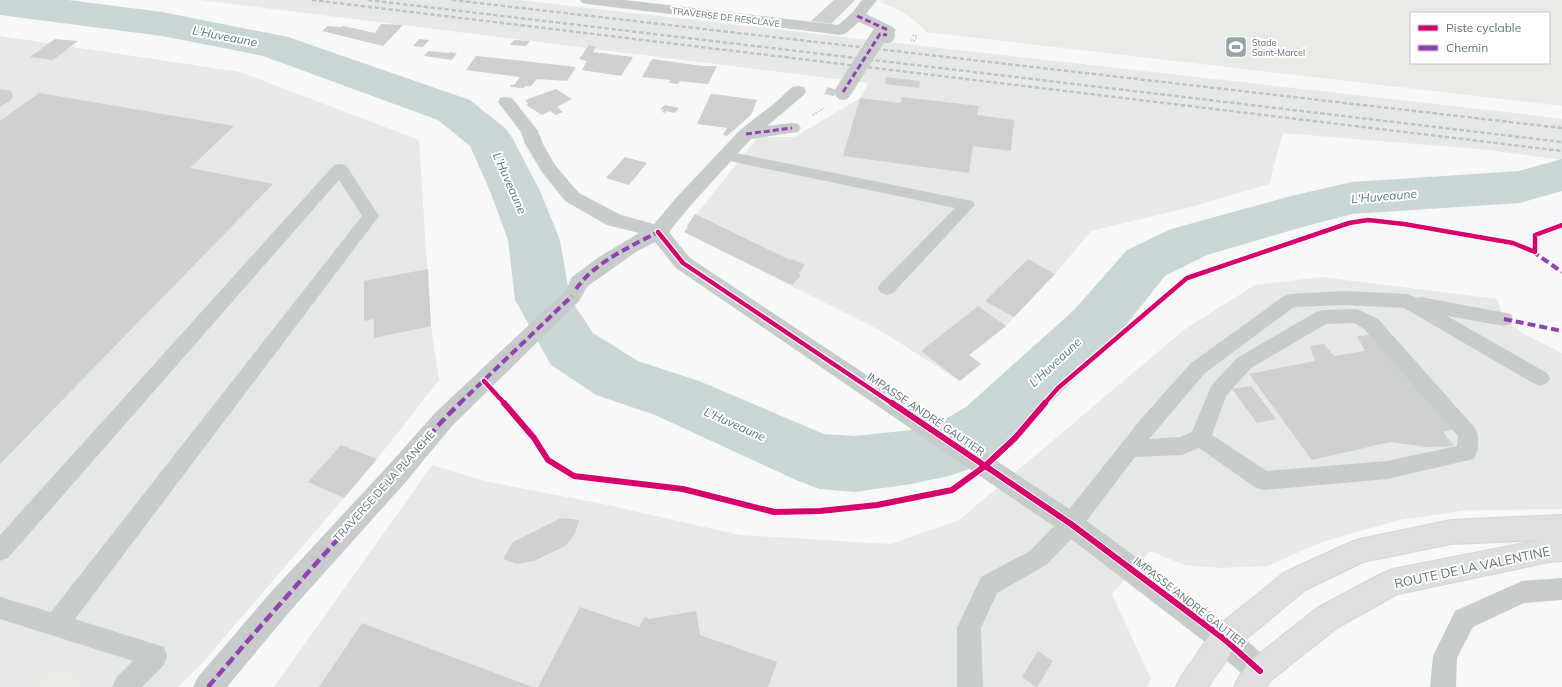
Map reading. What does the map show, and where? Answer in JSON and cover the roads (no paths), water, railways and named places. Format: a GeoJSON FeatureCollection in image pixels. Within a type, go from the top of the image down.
{"type":"FeatureCollection","features":[{"type":"Feature","properties":{"kind":"main road","name":"ROUTE DE LA VALENTINE"},"geometry":{"type":"LineString","coordinates":[[1191,687],[1224,639],[1295,581],[1360,551],[1451,532],[1562,527]]}},
{"type":"Feature","properties":{"kind":"main road","name":"ROUTE DE LA VALENTINE"},"geometry":{"type":"LineString","coordinates":[[1254,679],[1327,618],[1393,582],[1541,551],[1562,549]]}},
{"type":"Feature","properties":{"kind":"street","name":"TRAVERSE DE RESCLAVE"},"geometry":{"type":"LineString","coordinates":[[587,0],[841,30],[857,16]]}},
{"type":"Feature","properties":{"kind":"street"},"geometry":{"type":"LineString","coordinates":[[842,92],[880,34],[888,33],[857,16],[870,0]]}},
{"type":"Feature","properties":{"kind":"street","name":"TRAVERSE DE LA PLANCHE"},"geometry":{"type":"LineString","coordinates":[[208,687],[281,601],[395,476],[444,419],[499,367],[574,292],[579,282],[629,247],[658,232],[683,202],[746,134],[782,106],[798,91]]}},
{"type":"Feature","properties":{"kind":"street"},"geometry":{"type":"LineString","coordinates":[[506,102],[529,131],[534,144],[548,168],[572,197],[614,220],[658,232]]}},
{"type":"Feature","properties":{"kind":"street"},"geometry":{"type":"LineString","coordinates":[[746,134],[792,128]]}},
{"type":"Feature","properties":{"kind":"street","name":"IMPASSE ANDRÉ GAUTIER"},"geometry":{"type":"LineString","coordinates":[[658,232],[683,263],[1071,524],[1224,639],[1254,679]]}},
{"type":"Feature","properties":{"kind":"lane"},"geometry":{"type":"LineString","coordinates":[[726,156],[967,205],[887,288]]}},
{"type":"Feature","properties":{"kind":"lane"},"geometry":{"type":"LineString","coordinates":[[0,552],[340,169],[371,216],[56,625]]}},
{"type":"Feature","properties":{"kind":"lane"},"geometry":{"type":"LineString","coordinates":[[970,687],[970,628],[989,584],[1038,558],[1071,524],[1148,425],[1198,368],[1290,301],[1344,298],[1407,301],[1504,319]]}},
{"type":"Feature","properties":{"kind":"lane"},"geometry":{"type":"LineString","coordinates":[[1407,301],[1540,378]]}},
{"type":"Feature","properties":{"kind":"lane"},"geometry":{"type":"LineString","coordinates":[[1129,449],[1182,446],[1200,438],[1218,392],[1244,363],[1323,317],[1357,316],[1371,324],[1468,434],[1467,453],[1386,470],[1264,480],[1200,438]]}},
{"type":"Feature","properties":{"kind":"lane"},"geometry":{"type":"LineString","coordinates":[[1443,687],[1445,656],[1464,619],[1522,592],[1562,589]]}},
{"type":"Feature","properties":{"kind":"lane"},"geometry":{"type":"LineString","coordinates":[[0,608],[155,656],[125,687]]}},
{"type":"Feature","properties":{"kind":"waterway","name":"L'Huveaune"},"geometry":{"type":"LineString","coordinates":[[0,3],[162,24],[273,46],[454,110],[490,139],[515,191],[534,240],[543,300],[572,349],[617,378],[677,398],[819,461],[855,464],[911,457],[949,449],[988,425],[1094,325],[1146,263],[1189,242],[1291,213],[1352,198],[1520,187],[1562,175]]}},
{"type":"Feature","properties":{"kind":"railway"},"geometry":{"type":"LineString","coordinates":[[312,0],[1562,151]]}},
{"type":"Feature","properties":{"kind":"railway"},"geometry":{"type":"LineString","coordinates":[[368,0],[1562,142]]}},
{"type":"Feature","properties":{"kind":"railway"},"geometry":{"type":"LineString","coordinates":[[452,0],[1562,128]]}},
{"type":"Feature","properties":{"kind":"place","name":"Stade Saint-Marcel"},"geometry":{"type":"Point","coordinates":[1236,47]}}]}
